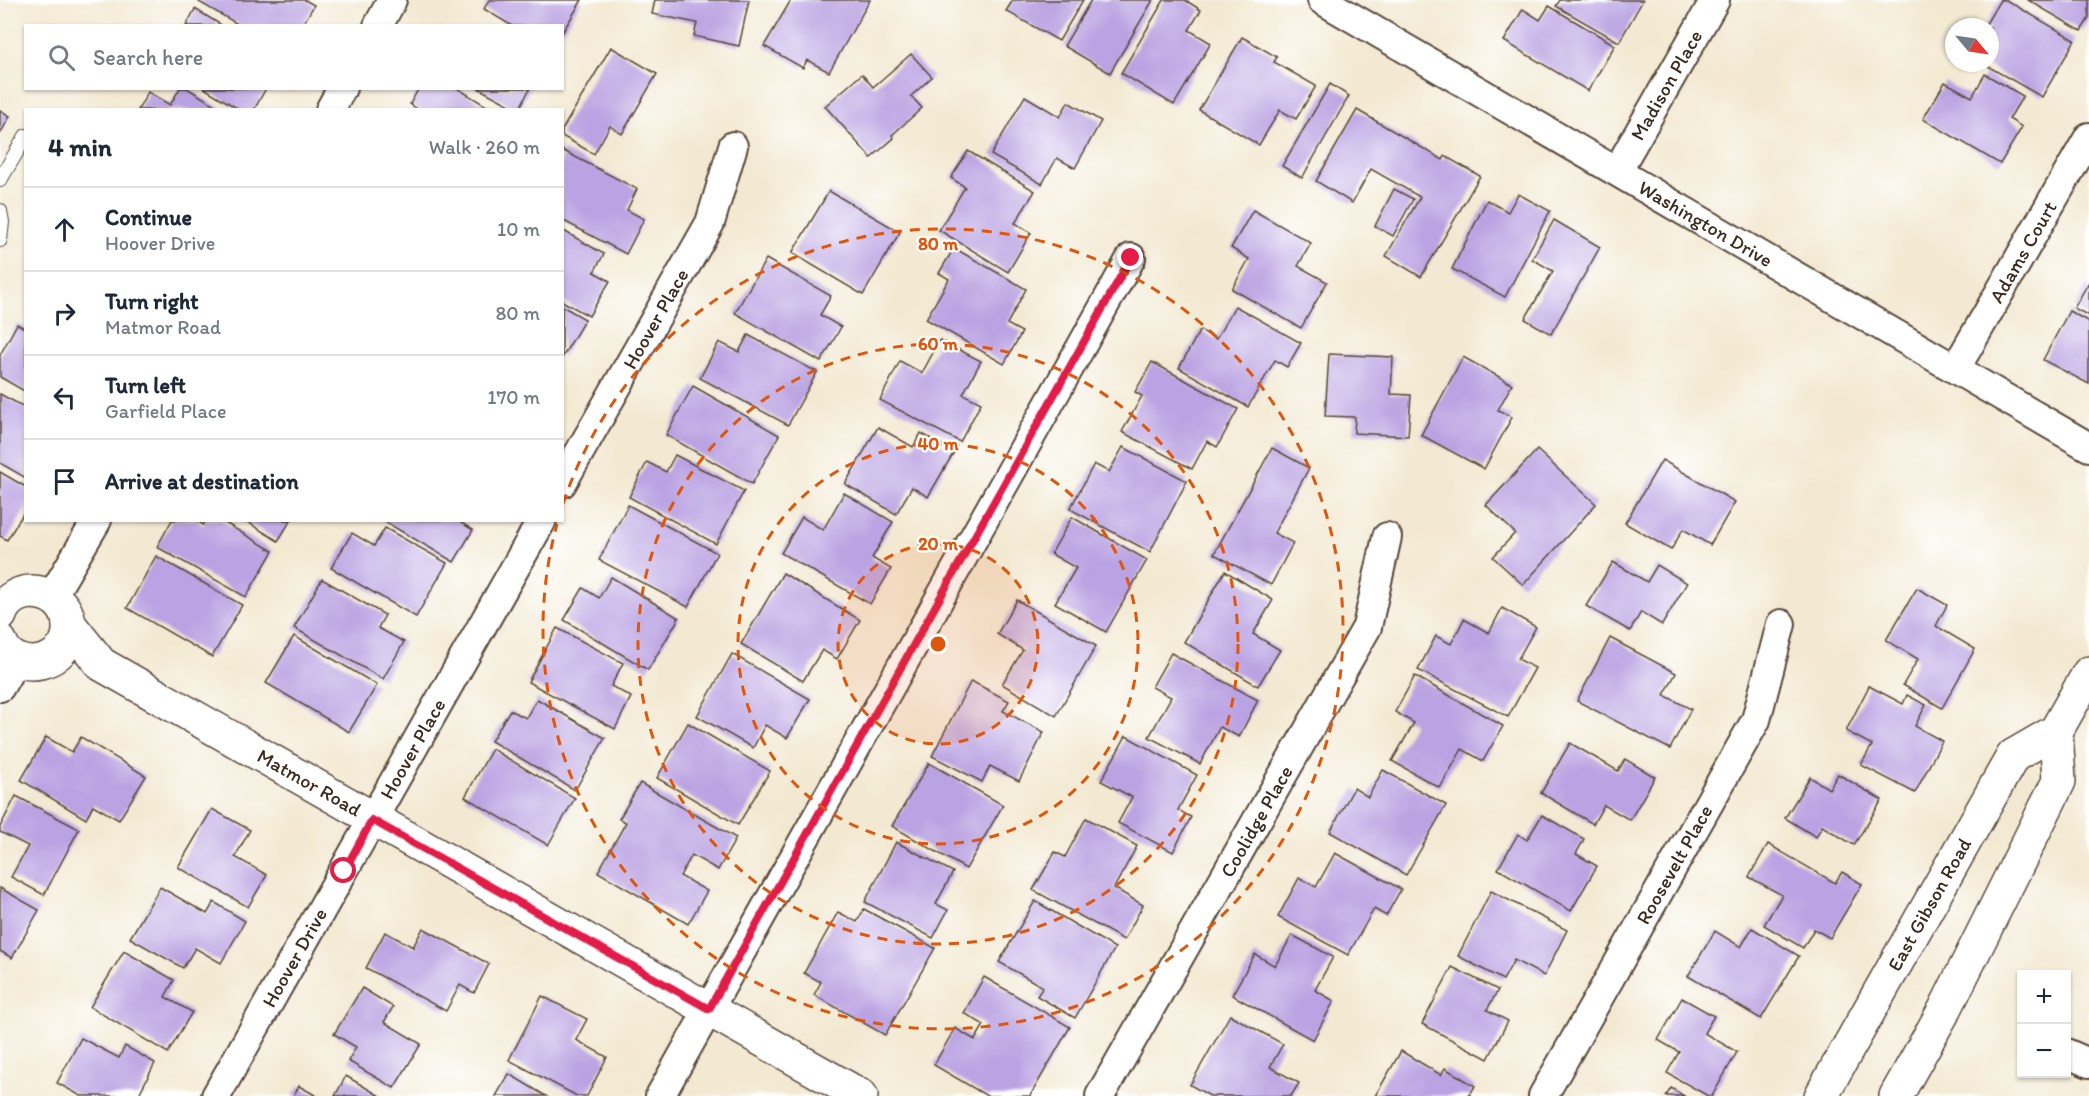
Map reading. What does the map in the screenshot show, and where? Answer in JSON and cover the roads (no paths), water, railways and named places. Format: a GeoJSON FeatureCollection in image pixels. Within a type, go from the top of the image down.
{"type":"FeatureCollection","features":[{"type":"Feature","properties":{"kind":"street"},"geometry":{"type":"LineString","coordinates":[[379,24],[392,0]]}},
{"type":"Feature","properties":{"kind":"street","name":"Washington Drive"},"geometry":{"type":"LineString","coordinates":[[1322,0],[2089,447]]}},
{"type":"Feature","properties":{"kind":"street","name":"Madison Place"},"geometry":{"type":"LineString","coordinates":[[1617,171],[1715,0]]}},
{"type":"Feature","properties":{"kind":"street"},"geometry":{"type":"LineString","coordinates":[[331,108],[341,90]]}},
{"type":"Feature","properties":{"kind":"street","name":"Adams Court"},"geometry":{"type":"LineString","coordinates":[[1956,368],[2089,137]]}},
{"type":"Feature","properties":{"kind":"street","name":"Hoover Place"},"geometry":{"type":"LineString","coordinates":[[564,479],[710,223],[733,146]]}},
{"type":"Feature","properties":{"kind":"street"},"geometry":{"type":"LineString","coordinates":[[660,1096],[1131,258]]}},
{"type":"Feature","properties":{"kind":"street"},"geometry":{"type":"LineString","coordinates":[[6,601],[30,592],[41,592],[52,596],[96,522]]}},
{"type":"Feature","properties":{"kind":"street","name":"Hoover Place"},"geometry":{"type":"LineString","coordinates":[[372,820],[541,522]]}},
{"type":"Feature","properties":{"kind":"street","name":"Coolidge Place"},"geometry":{"type":"LineString","coordinates":[[1100,1096],[1366,627],[1387,537]]}},
{"type":"Feature","properties":{"kind":"street","name":"Matmor Road"},"geometry":{"type":"LineString","coordinates":[[52,596],[61,603],[67,613],[69,624],[101,664],[861,1096]]}},
{"type":"Feature","properties":{"kind":"street"},"geometry":{"type":"LineString","coordinates":[[0,687],[20,654],[56,656],[64,647],[69,636],[69,624]]}},
{"type":"Feature","properties":{"kind":"street","name":"Roosevelt Place"},"geometry":{"type":"LineString","coordinates":[[1543,1096],[1756,720],[1781,624]]}},
{"type":"Feature","properties":{"kind":"street","name":"Matmor Road"},"geometry":{"type":"LineString","coordinates":[[20,654],[101,664]]}},
{"type":"Feature","properties":{"kind":"street"},"geometry":{"type":"LineString","coordinates":[[1896,1096],[1945,1009],[2059,781],[2056,731],[2089,673]]}},
{"type":"Feature","properties":{"kind":"street","name":"East Gibson Road"},"geometry":{"type":"LineString","coordinates":[[1821,1096],[2013,756],[2056,731]]}},
{"type":"Feature","properties":{"kind":"street","name":"Hoover Drive"},"geometry":{"type":"LineString","coordinates":[[216,1096],[372,820]]}},
{"type":"Feature","properties":{"kind":"street"},"geometry":{"type":"LineString","coordinates":[[2071,1055],[2089,1063]]}},
{"type":"Feature","properties":{"kind":"lane"},"geometry":{"type":"LineString","coordinates":[[0,180],[24,139]]}},
{"type":"Feature","properties":{"kind":"lane"},"geometry":{"type":"LineString","coordinates":[[0,210],[2,222],[0,240]]}}]}
